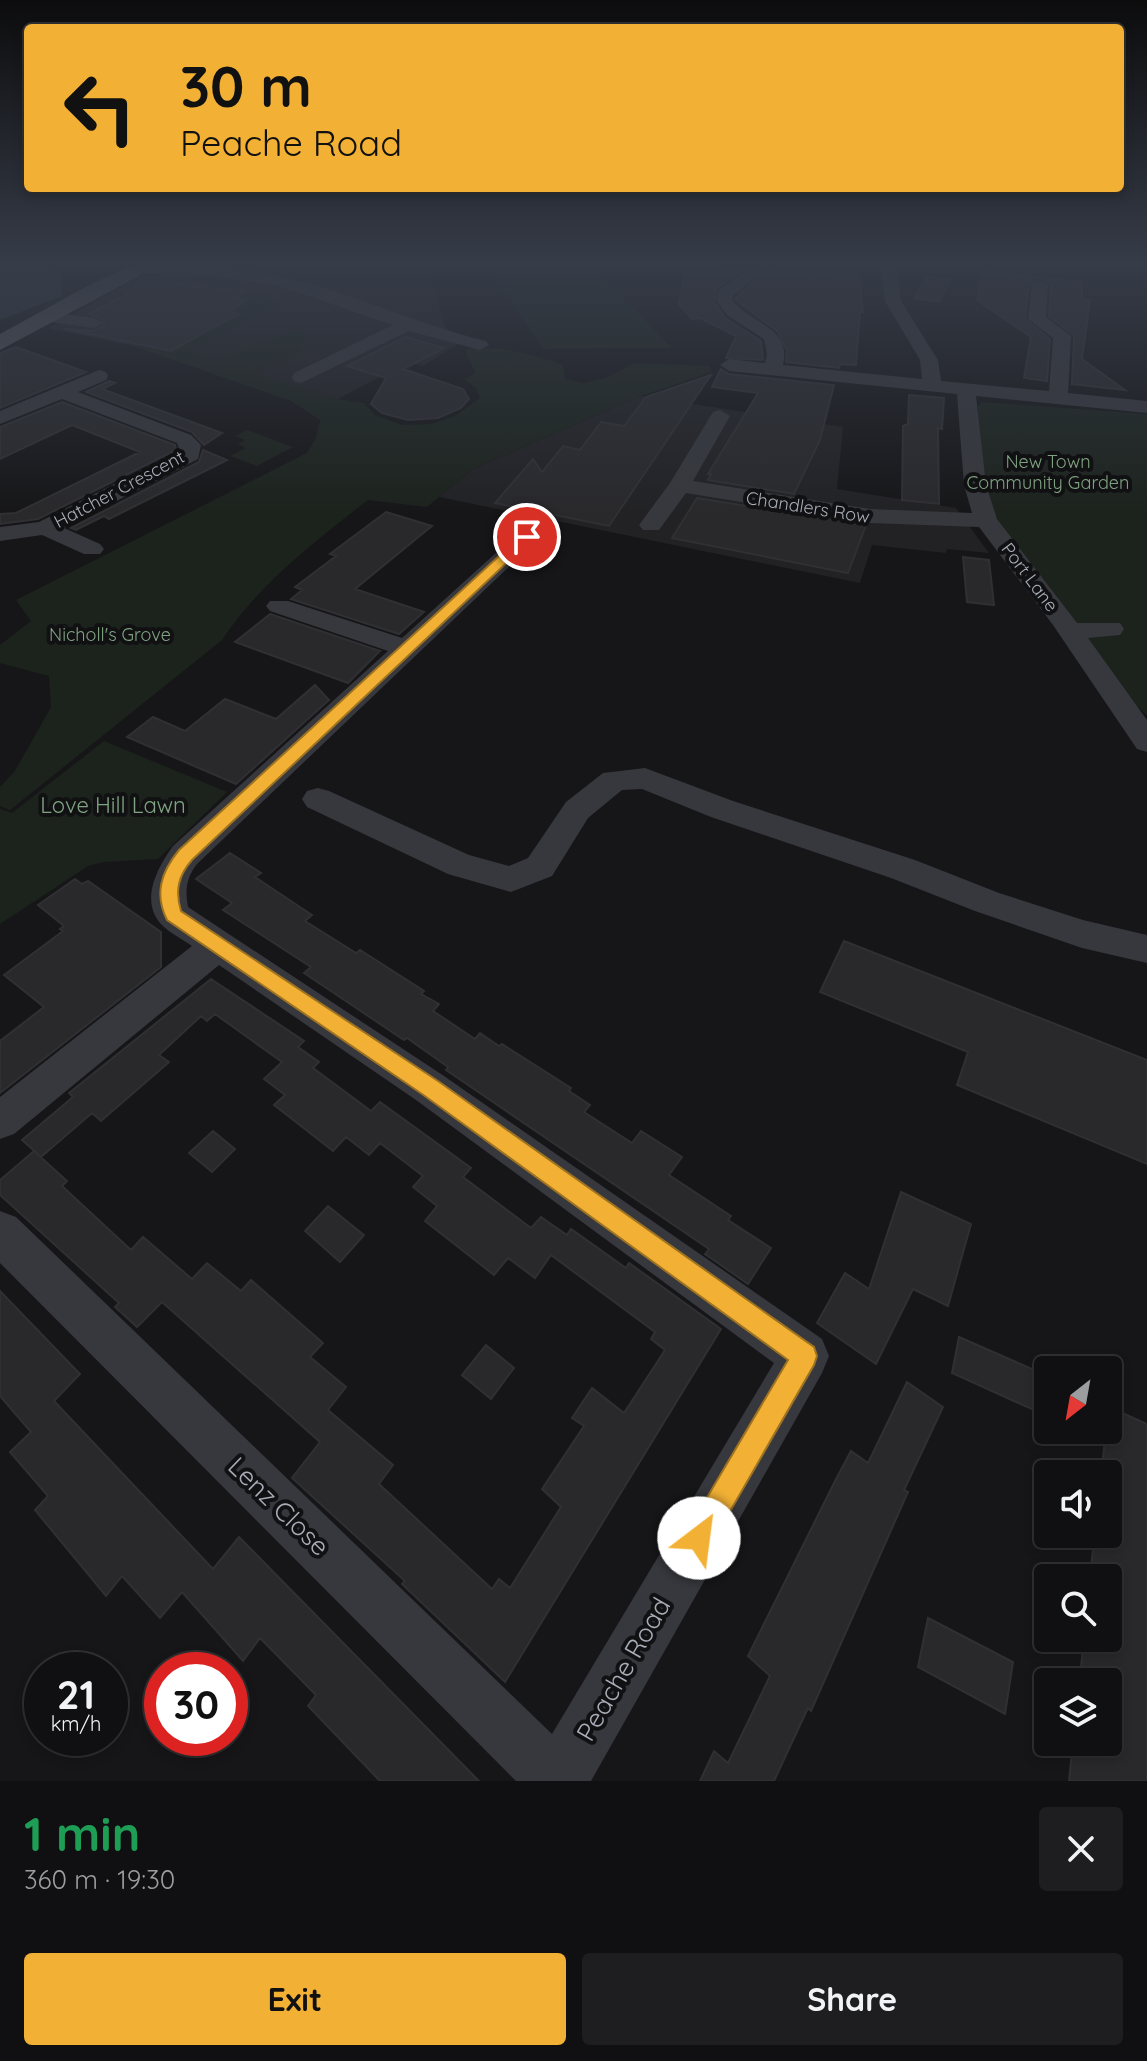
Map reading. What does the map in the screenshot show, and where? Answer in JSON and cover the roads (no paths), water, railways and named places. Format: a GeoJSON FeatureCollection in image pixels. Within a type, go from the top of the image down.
{"type":"FeatureCollection","features":[{"type":"Feature","properties":{"kind":"street"},"geometry":{"type":"LineString","coordinates":[[301,377],[361,348]]}},
{"type":"Feature","properties":{"kind":"street"},"geometry":{"type":"LineString","coordinates":[[772,370],[778,348]]}},
{"type":"Feature","properties":{"kind":"street"},"geometry":{"type":"LineString","coordinates":[[922,348],[932,369],[931,386]]}},
{"type":"Feature","properties":{"kind":"street"},"geometry":{"type":"LineString","coordinates":[[1058,399],[1061,348]]}},
{"type":"Feature","properties":{"kind":"street"},"geometry":{"type":"LineString","coordinates":[[328,365],[352,372]]}},
{"type":"Feature","properties":{"kind":"street"},"geometry":{"type":"LineString","coordinates":[[729,365],[1147,407]]}},
{"type":"Feature","properties":{"kind":"street"},"geometry":{"type":"LineString","coordinates":[[0,418],[99,376]]}},
{"type":"Feature","properties":{"kind":"street","name":"Port Lane"},"geometry":{"type":"LineString","coordinates":[[966,391],[975,485],[986,520],[1070,631],[1147,742]]}},
{"type":"Feature","properties":{"kind":"street","name":"Hatcher Crescent"},"geometry":{"type":"LineString","coordinates":[[0,534],[45,528],[190,454],[191,445],[184,439],[61,392]]}},
{"type":"Feature","properties":{"kind":"street"},"geometry":{"type":"LineString","coordinates":[[651,525],[680,485],[720,416]]}},
{"type":"Feature","properties":{"kind":"street","name":"Chandlers Row"},"geometry":{"type":"LineString","coordinates":[[680,485],[860,517],[937,522],[986,520]]}},
{"type":"Feature","properties":{"kind":"street","name":"Hatcher Crescent"},"geometry":{"type":"LineString","coordinates":[[45,528],[92,549]]}},
{"type":"Feature","properties":{"kind":"street","name":"Peache Road"},"geometry":{"type":"LineString","coordinates":[[527,537],[174,868],[167,895],[173,915],[430,1088],[805,1356],[558,1781]]}},
{"type":"Feature","properties":{"kind":"street"},"geometry":{"type":"LineString","coordinates":[[279,606],[406,648]]}},
{"type":"Feature","properties":{"kind":"street"},"geometry":{"type":"LineString","coordinates":[[1070,631],[1111,629]]}},
{"type":"Feature","properties":{"kind":"street"},"geometry":{"type":"LineString","coordinates":[[318,799],[460,865],[511,879],[540,867],[577,810],[614,780],[645,778],[722,809],[903,869],[1002,907],[1095,937],[1147,949]]}},
{"type":"Feature","properties":{"kind":"street"},"geometry":{"type":"LineString","coordinates":[[0,1121],[217,946]]}},
{"type":"Feature","properties":{"kind":"street","name":"Lenz Close"},"geometry":{"type":"LineString","coordinates":[[0,1232],[558,1781]]}},
{"type":"Feature","properties":{"kind":"park label","name":"New Town Community Garden"},"geometry":{"type":"Point","coordinates":[1048,471]}},
{"type":"Feature","properties":{"kind":"park label","name":"Nicholl's Grove"},"geometry":{"type":"Point","coordinates":[110,634]}},
{"type":"Feature","properties":{"kind":"park label","name":"Love Hill Lawn"},"geometry":{"type":"Point","coordinates":[113,805]}}]}
